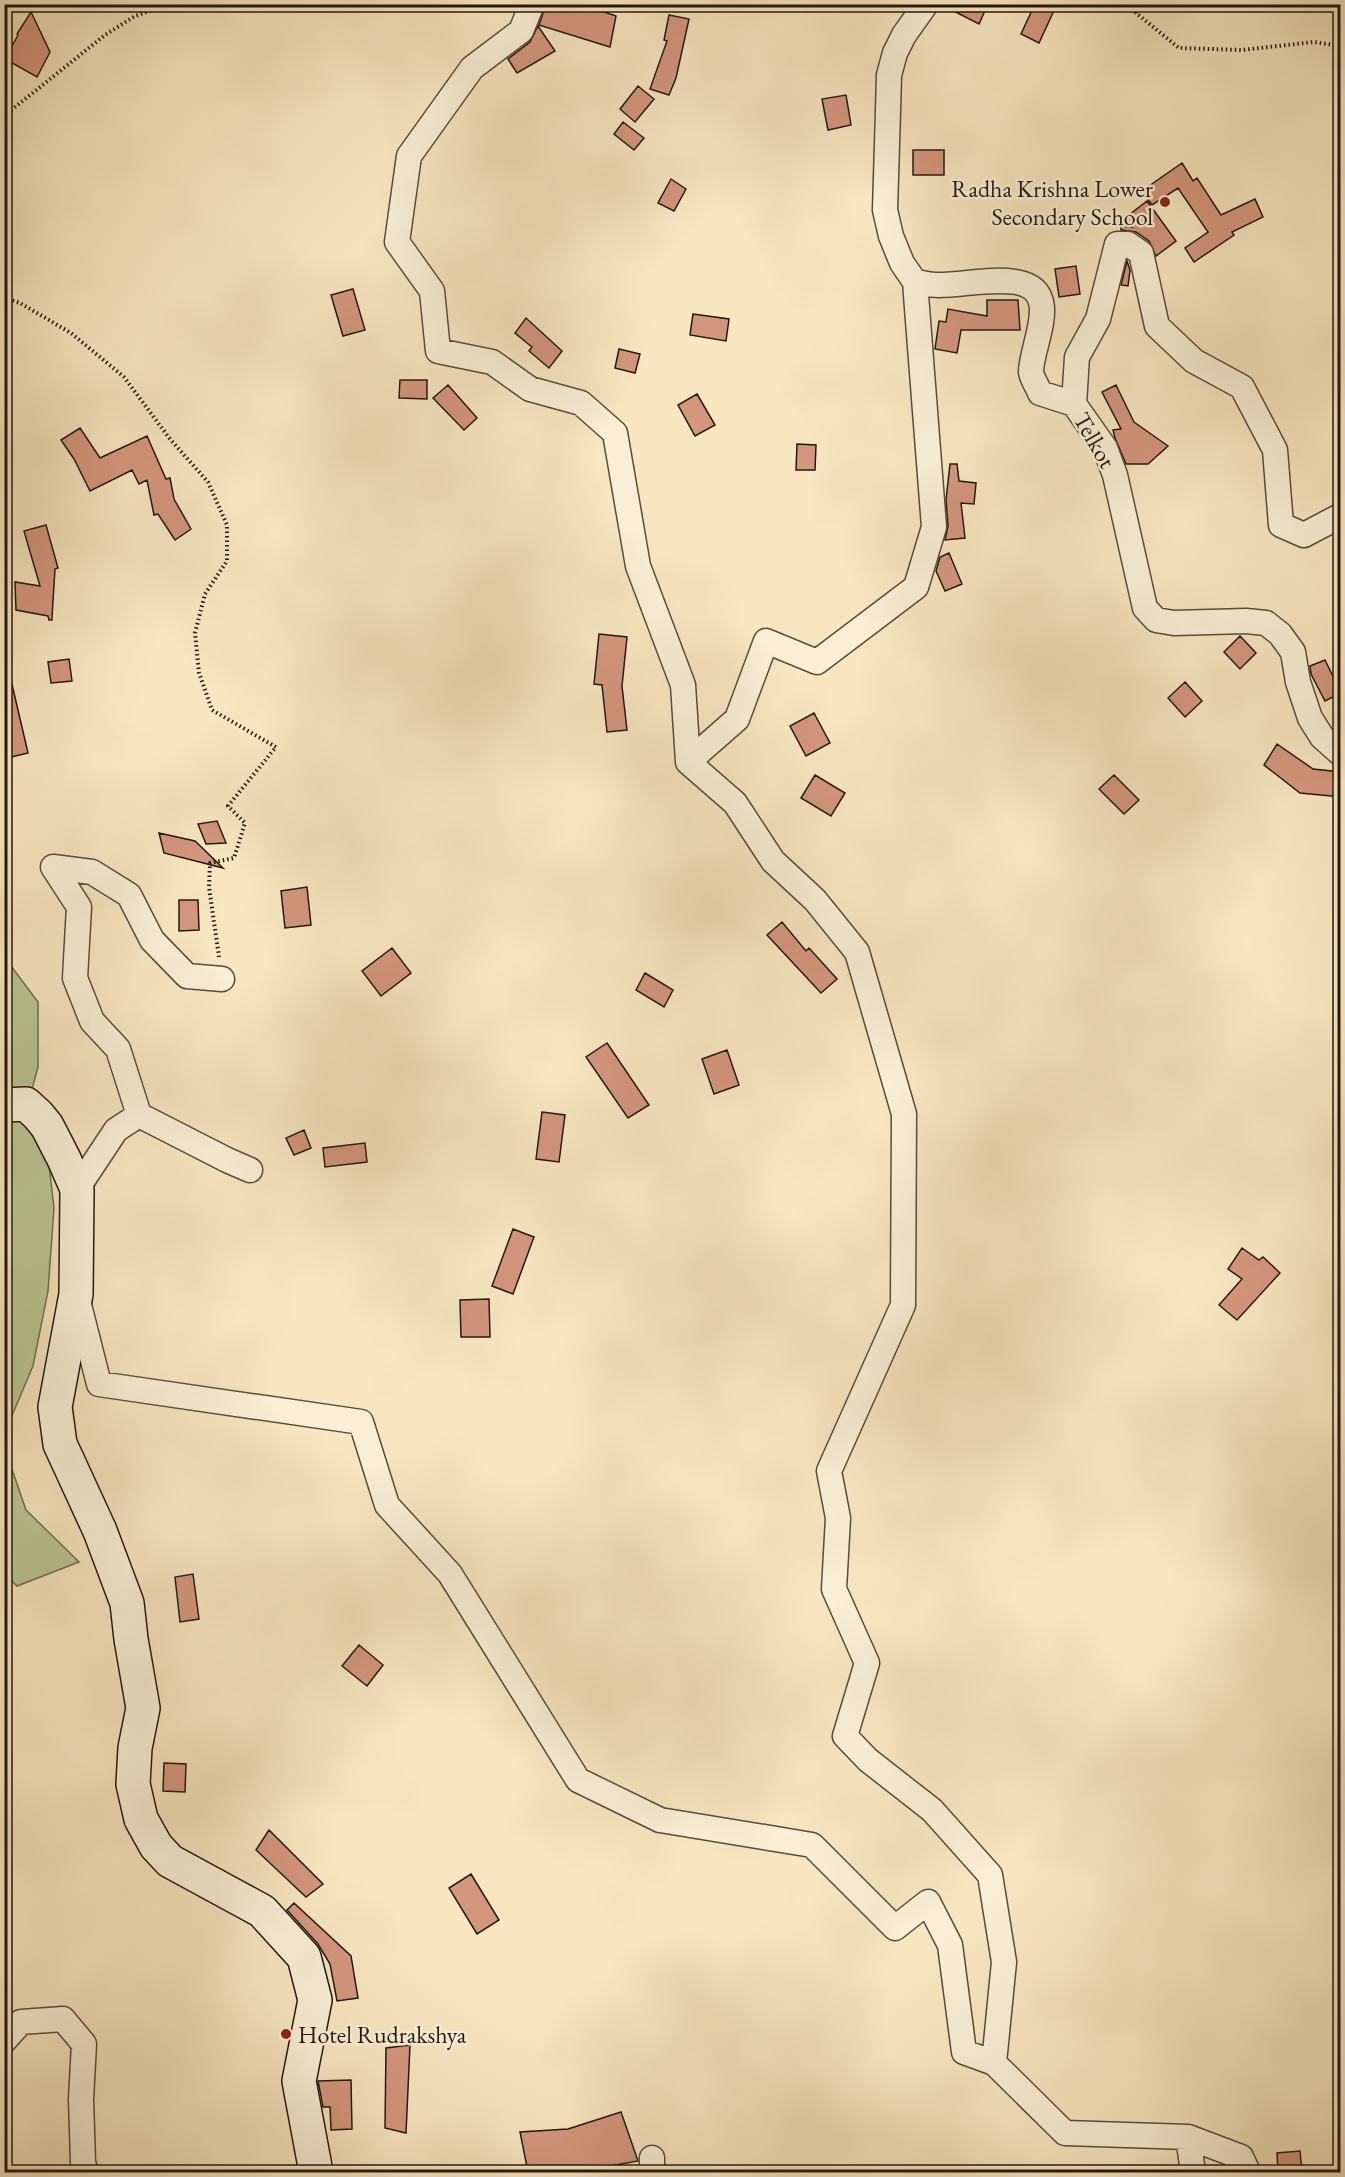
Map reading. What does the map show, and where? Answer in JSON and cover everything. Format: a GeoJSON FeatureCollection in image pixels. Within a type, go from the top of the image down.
{"type":"FeatureCollection","features":[{"type":"Feature","properties":{"kind":"street"},"geometry":{"type":"LineString","coordinates":[[532,4],[521,31],[472,68],[409,156],[397,242],[432,291],[438,351],[492,362],[530,389],[581,403],[615,433],[638,566],[683,685],[688,762],[735,803],[773,861],[814,900],[857,952],[904,1114],[903,1305],[829,1471],[838,1518],[834,1589],[867,1663],[845,1736],[868,1760],[932,1810],[990,1875],[1004,1962],[994,2063]]}},
{"type":"Feature","properties":{"kind":"street"},"geometry":{"type":"LineString","coordinates":[[688,762],[736,719],[766,641],[817,662],[916,587],[934,527],[915,282],[902,263],[891,236],[885,210],[889,75],[895,53],[904,35],[926,4]]}},
{"type":"Feature","properties":{"kind":"street"},"geometry":{"type":"LineString","coordinates":[[1074,404],[1077,357],[1098,319],[1117,244],[1128,244],[1141,253],[1157,326],[1194,361],[1242,387],[1275,450],[1281,525],[1304,535],[1341,516]]}},
{"type":"Feature","properties":{"kind":"street","name":"Telkot"},"geometry":{"type":"LineString","coordinates":[[915,282],[938,285],[980,280],[1015,282],[1029,285],[1040,297],[1042,317],[1031,374],[1040,393],[1074,404],[1105,448],[1115,475],[1145,608],[1156,620],[1174,623],[1246,621],[1266,623],[1280,634],[1293,652],[1298,682],[1310,718],[1322,737],[1341,753]]}},
{"type":"Feature","properties":{"kind":"street"},"geometry":{"type":"LineString","coordinates":[[222,979],[187,976],[152,940],[129,895],[92,872],[53,867],[79,907],[75,978],[92,1021],[118,1049],[139,1114],[250,1170]]}},
{"type":"Feature","properties":{"kind":"street"},"geometry":{"type":"LineString","coordinates":[[4,1105],[26,1104],[47,1125],[77,1189],[76,1294],[55,1407],[60,1443],[100,1531],[127,1603],[143,1708],[135,1748],[133,1784],[141,1819],[156,1846],[170,1860],[262,1911],[304,1957],[315,2000],[299,2081],[316,2172]]}},
{"type":"Feature","properties":{"kind":"street"},"geometry":{"type":"LineString","coordinates":[[77,1189],[116,1131],[139,1114]]}},
{"type":"Feature","properties":{"kind":"street"},"geometry":{"type":"LineString","coordinates":[[76,1294],[99,1384],[361,1422],[387,1505],[450,1574],[578,1780],[660,1820],[812,1845],[895,1928],[928,1902],[950,1945],[964,2052],[994,2063],[1065,2133],[1188,2137],[1241,2157],[1248,2172]]}},
{"type":"Feature","properties":{"kind":"street"},"geometry":{"type":"LineString","coordinates":[[4,2041],[21,2022],[63,2019],[84,2044],[81,2099],[83,2163],[86,2172]]}},
{"type":"Feature","properties":{"kind":"street"},"geometry":{"type":"LineString","coordinates":[[1188,2137],[1193,2172]]}},
{"type":"Feature","properties":{"kind":"path"},"geometry":{"type":"LineString","coordinates":[[4,116],[105,35],[135,16],[170,4]]}},
{"type":"Feature","properties":{"kind":"path"},"geometry":{"type":"LineString","coordinates":[[1141,4],[1136,13],[1179,48],[1242,50],[1314,42],[1341,46]]}},
{"type":"Feature","properties":{"kind":"path"},"geometry":{"type":"LineString","coordinates":[[4,298],[20,303],[71,333],[124,377],[170,439],[208,482],[227,525],[227,561],[205,594],[195,633],[199,673],[212,711],[276,747],[228,806],[245,823],[234,858],[210,863],[209,887],[222,979]]}},
{"type":"Feature","properties":{"kind":"green space"},"geometry":{"type":"Polygon","coordinates":[[[5,958],[38,1002],[38,1067],[24,1119],[49,1165],[54,1208],[48,1291],[33,1366],[5,1432],[5,958]]]}},
{"type":"Feature","properties":{"kind":"green space"},"geometry":{"type":"Polygon","coordinates":[[[4,1446],[26,1510],[79,1562],[17,1586],[5,1574],[4,1446]]]}},
{"type":"Feature","properties":{"kind":"building"},"geometry":{"type":"Polygon","coordinates":[[[546,4],[581,4],[616,16],[610,47],[539,25],[546,4]]]}},
{"type":"Feature","properties":{"kind":"building"},"geometry":{"type":"Polygon","coordinates":[[[940,4],[988,4],[979,24],[940,4]]]}},
{"type":"Feature","properties":{"kind":"building"},"geometry":{"type":"Polygon","coordinates":[[[1035,4],[1057,4],[1039,43],[1021,34],[1035,4]]]}},
{"type":"Feature","properties":{"kind":"building"},"geometry":{"type":"Polygon","coordinates":[[[31,12],[50,52],[37,77],[5,59],[31,12]]]}},
{"type":"Feature","properties":{"kind":"building"},"geometry":{"type":"Polygon","coordinates":[[[669,15],[689,19],[676,78],[669,95],[650,89],[667,41],[664,40],[669,15]]]}},
{"type":"Feature","properties":{"kind":"building"},"geometry":{"type":"Polygon","coordinates":[[[538,26],[555,51],[517,73],[508,59],[530,42],[538,26]]]}},
{"type":"Feature","properties":{"kind":"building"},"geometry":{"type":"Polygon","coordinates":[[[638,86],[654,99],[635,122],[620,109],[638,86]]]}},
{"type":"Feature","properties":{"kind":"building"},"geometry":{"type":"Polygon","coordinates":[[[846,95],[851,125],[828,130],[822,99],[846,95]]]}},
{"type":"Feature","properties":{"kind":"building"},"geometry":{"type":"Polygon","coordinates":[[[623,122],[644,138],[634,150],[614,134],[623,122]]]}},
{"type":"Feature","properties":{"kind":"building"},"geometry":{"type":"Polygon","coordinates":[[[913,150],[944,150],[944,175],[913,175],[913,150]]]}},
{"type":"Feature","properties":{"kind":"building"},"geometry":{"type":"Polygon","coordinates":[[[1182,163],[1193,181],[1197,178],[1221,215],[1255,199],[1263,217],[1232,232],[1234,235],[1194,262],[1185,248],[1208,232],[1178,188],[1152,205],[1142,191],[1182,163]]]}},
{"type":"Feature","properties":{"kind":"building"},"geometry":{"type":"Polygon","coordinates":[[[671,179],[686,189],[674,211],[658,203],[671,179]]]}},
{"type":"Feature","properties":{"kind":"building"},"geometry":{"type":"Polygon","coordinates":[[[1147,201],[1176,241],[1156,256],[1149,241],[1136,232],[1121,230],[1121,226],[1132,227],[1125,218],[1147,201]]]}},
{"type":"Feature","properties":{"kind":"building"},"geometry":{"type":"Polygon","coordinates":[[[1127,261],[1130,270],[1128,286],[1121,285],[1127,261]]]}},
{"type":"Feature","properties":{"kind":"building"},"geometry":{"type":"Polygon","coordinates":[[[1076,266],[1080,294],[1059,297],[1055,269],[1076,266]]]}},
{"type":"Feature","properties":{"kind":"building"},"geometry":{"type":"Polygon","coordinates":[[[353,289],[365,330],[343,336],[331,295],[353,289]]]}},
{"type":"Feature","properties":{"kind":"building"},"geometry":{"type":"Polygon","coordinates":[[[987,300],[1018,300],[1020,330],[961,330],[957,353],[935,349],[939,321],[946,322],[948,309],[987,316],[987,300]]]}},
{"type":"Feature","properties":{"kind":"building"},"geometry":{"type":"Polygon","coordinates":[[[693,314],[729,319],[726,341],[690,335],[693,314]]]}},
{"type":"Feature","properties":{"kind":"building"},"geometry":{"type":"Polygon","coordinates":[[[526,318],[562,351],[549,368],[529,351],[532,347],[515,333],[526,318]]]}},
{"type":"Feature","properties":{"kind":"building"},"geometry":{"type":"Polygon","coordinates":[[[619,349],[640,354],[635,373],[615,368],[619,349]]]}},
{"type":"Feature","properties":{"kind":"building"},"geometry":{"type":"Polygon","coordinates":[[[400,380],[427,380],[427,399],[399,398],[400,380]]]}},
{"type":"Feature","properties":{"kind":"building"},"geometry":{"type":"Polygon","coordinates":[[[448,385],[477,418],[464,430],[433,398],[448,385]]]}},
{"type":"Feature","properties":{"kind":"building"},"geometry":{"type":"Polygon","coordinates":[[[1116,385],[1134,422],[1168,446],[1148,464],[1126,464],[1115,438],[1113,430],[1121,429],[1102,392],[1116,385]]]}},
{"type":"Feature","properties":{"kind":"building"},"geometry":{"type":"Polygon","coordinates":[[[697,394],[715,425],[695,436],[678,405],[697,394]]]}},
{"type":"Feature","properties":{"kind":"building"},"geometry":{"type":"Polygon","coordinates":[[[80,428],[100,458],[147,436],[166,479],[170,478],[174,499],[191,529],[175,540],[158,514],[154,515],[147,480],[139,484],[132,470],[90,491],[74,459],[61,440],[80,428]]]}},
{"type":"Feature","properties":{"kind":"building"},"geometry":{"type":"Polygon","coordinates":[[[797,444],[816,445],[815,470],[796,470],[797,444]]]}},
{"type":"Feature","properties":{"kind":"building"},"geometry":{"type":"Polygon","coordinates":[[[950,464],[957,464],[959,481],[976,483],[974,504],[961,503],[965,538],[945,540],[948,526],[946,500],[950,464]]]}},
{"type":"Feature","properties":{"kind":"building"},"geometry":{"type":"Polygon","coordinates":[[[46,525],[58,568],[55,569],[52,620],[49,620],[48,616],[16,610],[15,582],[40,586],[24,531],[46,525]]]}},
{"type":"Feature","properties":{"kind":"building"},"geometry":{"type":"Polygon","coordinates":[[[949,553],[962,584],[945,591],[936,571],[940,557],[949,553]]]}},
{"type":"Feature","properties":{"kind":"building"},"geometry":{"type":"Polygon","coordinates":[[[599,634],[627,637],[622,686],[627,730],[607,732],[602,685],[594,684],[599,634]]]}},
{"type":"Feature","properties":{"kind":"building"},"geometry":{"type":"Polygon","coordinates":[[[1240,636],[1256,653],[1240,669],[1224,652],[1240,636]]]}},
{"type":"Feature","properties":{"kind":"building"},"geometry":{"type":"Polygon","coordinates":[[[69,659],[72,681],[51,683],[48,662],[69,659]]]}},
{"type":"Feature","properties":{"kind":"building"},"geometry":{"type":"Polygon","coordinates":[[[1325,660],[1341,693],[1325,701],[1311,674],[1310,666],[1325,660]]]}},
{"type":"Feature","properties":{"kind":"building"},"geometry":{"type":"Polygon","coordinates":[[[11,680],[28,753],[7,758],[4,748],[4,681],[11,680]]]}},
{"type":"Feature","properties":{"kind":"building"},"geometry":{"type":"Polygon","coordinates":[[[1185,682],[1202,701],[1185,717],[1168,698],[1185,682]]]}},
{"type":"Feature","properties":{"kind":"building"},"geometry":{"type":"Polygon","coordinates":[[[814,713],[830,743],[806,756],[790,726],[814,713]]]}},
{"type":"Feature","properties":{"kind":"building"},"geometry":{"type":"Polygon","coordinates":[[[1277,744],[1313,769],[1341,772],[1341,797],[1300,793],[1264,765],[1277,744]]]}},
{"type":"Feature","properties":{"kind":"building"},"geometry":{"type":"Polygon","coordinates":[[[815,775],[845,793],[831,816],[801,798],[815,775]]]}},
{"type":"Feature","properties":{"kind":"building"},"geometry":{"type":"Polygon","coordinates":[[[1114,775],[1139,800],[1124,814],[1099,789],[1114,775]]]}},
{"type":"Feature","properties":{"kind":"building"},"geometry":{"type":"Polygon","coordinates":[[[217,821],[226,843],[206,844],[198,824],[217,821]]]}},
{"type":"Feature","properties":{"kind":"building"},"geometry":{"type":"Polygon","coordinates":[[[159,833],[195,841],[223,868],[164,853],[159,833]]]}},
{"type":"Feature","properties":{"kind":"building"},"geometry":{"type":"Polygon","coordinates":[[[307,887],[311,925],[285,928],[281,891],[307,887]]]}},
{"type":"Feature","properties":{"kind":"building"},"geometry":{"type":"Polygon","coordinates":[[[179,900],[198,900],[199,930],[179,931],[179,900]]]}},
{"type":"Feature","properties":{"kind":"building"},"geometry":{"type":"Polygon","coordinates":[[[782,922],[806,951],[809,948],[837,979],[821,993],[767,935],[782,922]]]}},
{"type":"Feature","properties":{"kind":"building"},"geometry":{"type":"Polygon","coordinates":[[[392,948],[411,973],[381,996],[362,971],[392,948]]]}},
{"type":"Feature","properties":{"kind":"building"},"geometry":{"type":"Polygon","coordinates":[[[645,973],[673,990],[664,1007],[636,990],[645,973]]]}},
{"type":"Feature","properties":{"kind":"building"},"geometry":{"type":"Polygon","coordinates":[[[607,1043],[649,1105],[628,1118],[586,1057],[607,1043]]]}},
{"type":"Feature","properties":{"kind":"building"},"geometry":{"type":"Polygon","coordinates":[[[727,1050],[739,1085],[714,1094],[702,1059],[727,1050]]]}},
{"type":"Feature","properties":{"kind":"building"},"geometry":{"type":"Polygon","coordinates":[[[542,1112],[565,1115],[559,1162],[536,1159],[542,1112]]]}},
{"type":"Feature","properties":{"kind":"building"},"geometry":{"type":"Polygon","coordinates":[[[304,1130],[311,1148],[294,1155],[286,1138],[304,1130]]]}},
{"type":"Feature","properties":{"kind":"building"},"geometry":{"type":"Polygon","coordinates":[[[365,1143],[367,1162],[325,1167],[323,1148],[365,1143]]]}},
{"type":"Feature","properties":{"kind":"building"},"geometry":{"type":"Polygon","coordinates":[[[513,1229],[534,1237],[513,1294],[492,1286],[513,1229]]]}},
{"type":"Feature","properties":{"kind":"building"},"geometry":{"type":"Polygon","coordinates":[[[1242,1248],[1259,1260],[1263,1257],[1280,1273],[1237,1320],[1219,1305],[1242,1279],[1228,1269],[1242,1248]]]}},
{"type":"Feature","properties":{"kind":"building"},"geometry":{"type":"Polygon","coordinates":[[[489,1299],[490,1337],[461,1337],[460,1300],[489,1299]]]}},
{"type":"Feature","properties":{"kind":"building"},"geometry":{"type":"Polygon","coordinates":[[[193,1574],[199,1619],[180,1622],[175,1577],[193,1574]]]}},
{"type":"Feature","properties":{"kind":"building"},"geometry":{"type":"Polygon","coordinates":[[[359,1645],[383,1665],[367,1686],[342,1666],[359,1645]]]}},
{"type":"Feature","properties":{"kind":"building"},"geometry":{"type":"Polygon","coordinates":[[[164,1763],[186,1764],[185,1792],[163,1791],[164,1763]]]}},
{"type":"Feature","properties":{"kind":"building"},"geometry":{"type":"Polygon","coordinates":[[[269,1830],[323,1884],[306,1897],[256,1850],[269,1830]]]}},
{"type":"Feature","properties":{"kind":"building"},"geometry":{"type":"Polygon","coordinates":[[[471,1874],[499,1920],[477,1934],[449,1888],[471,1874]]]}},
{"type":"Feature","properties":{"kind":"building"},"geometry":{"type":"Polygon","coordinates":[[[294,1903],[351,1956],[358,1998],[337,2001],[330,1964],[318,1944],[287,1910],[294,1903]]]}},
{"type":"Feature","properties":{"kind":"building"},"geometry":{"type":"Polygon","coordinates":[[[410,2045],[406,2133],[385,2128],[386,2048],[410,2045]]]}},
{"type":"Feature","properties":{"kind":"building"},"geometry":{"type":"Polygon","coordinates":[[[351,2080],[352,2129],[331,2130],[330,2107],[323,2107],[318,2081],[351,2080]]]}},
{"type":"Feature","properties":{"kind":"building"},"geometry":{"type":"Polygon","coordinates":[[[621,2112],[638,2161],[577,2172],[528,2172],[520,2132],[568,2129],[621,2112]]]}},
{"type":"Feature","properties":{"kind":"building"},"geometry":{"type":"Polygon","coordinates":[[[1300,2151],[1302,2172],[1278,2172],[1277,2153],[1300,2151]]]}},
{"type":"Feature","properties":{"kind":"place","name":"Radha Krishna Lower Secondary School"},"geometry":{"type":"Point","coordinates":[1165,202]}},
{"type":"Feature","properties":{"kind":"place","name":"Hotel Rudrakshya"},"geometry":{"type":"Point","coordinates":[286,2034]}}]}
